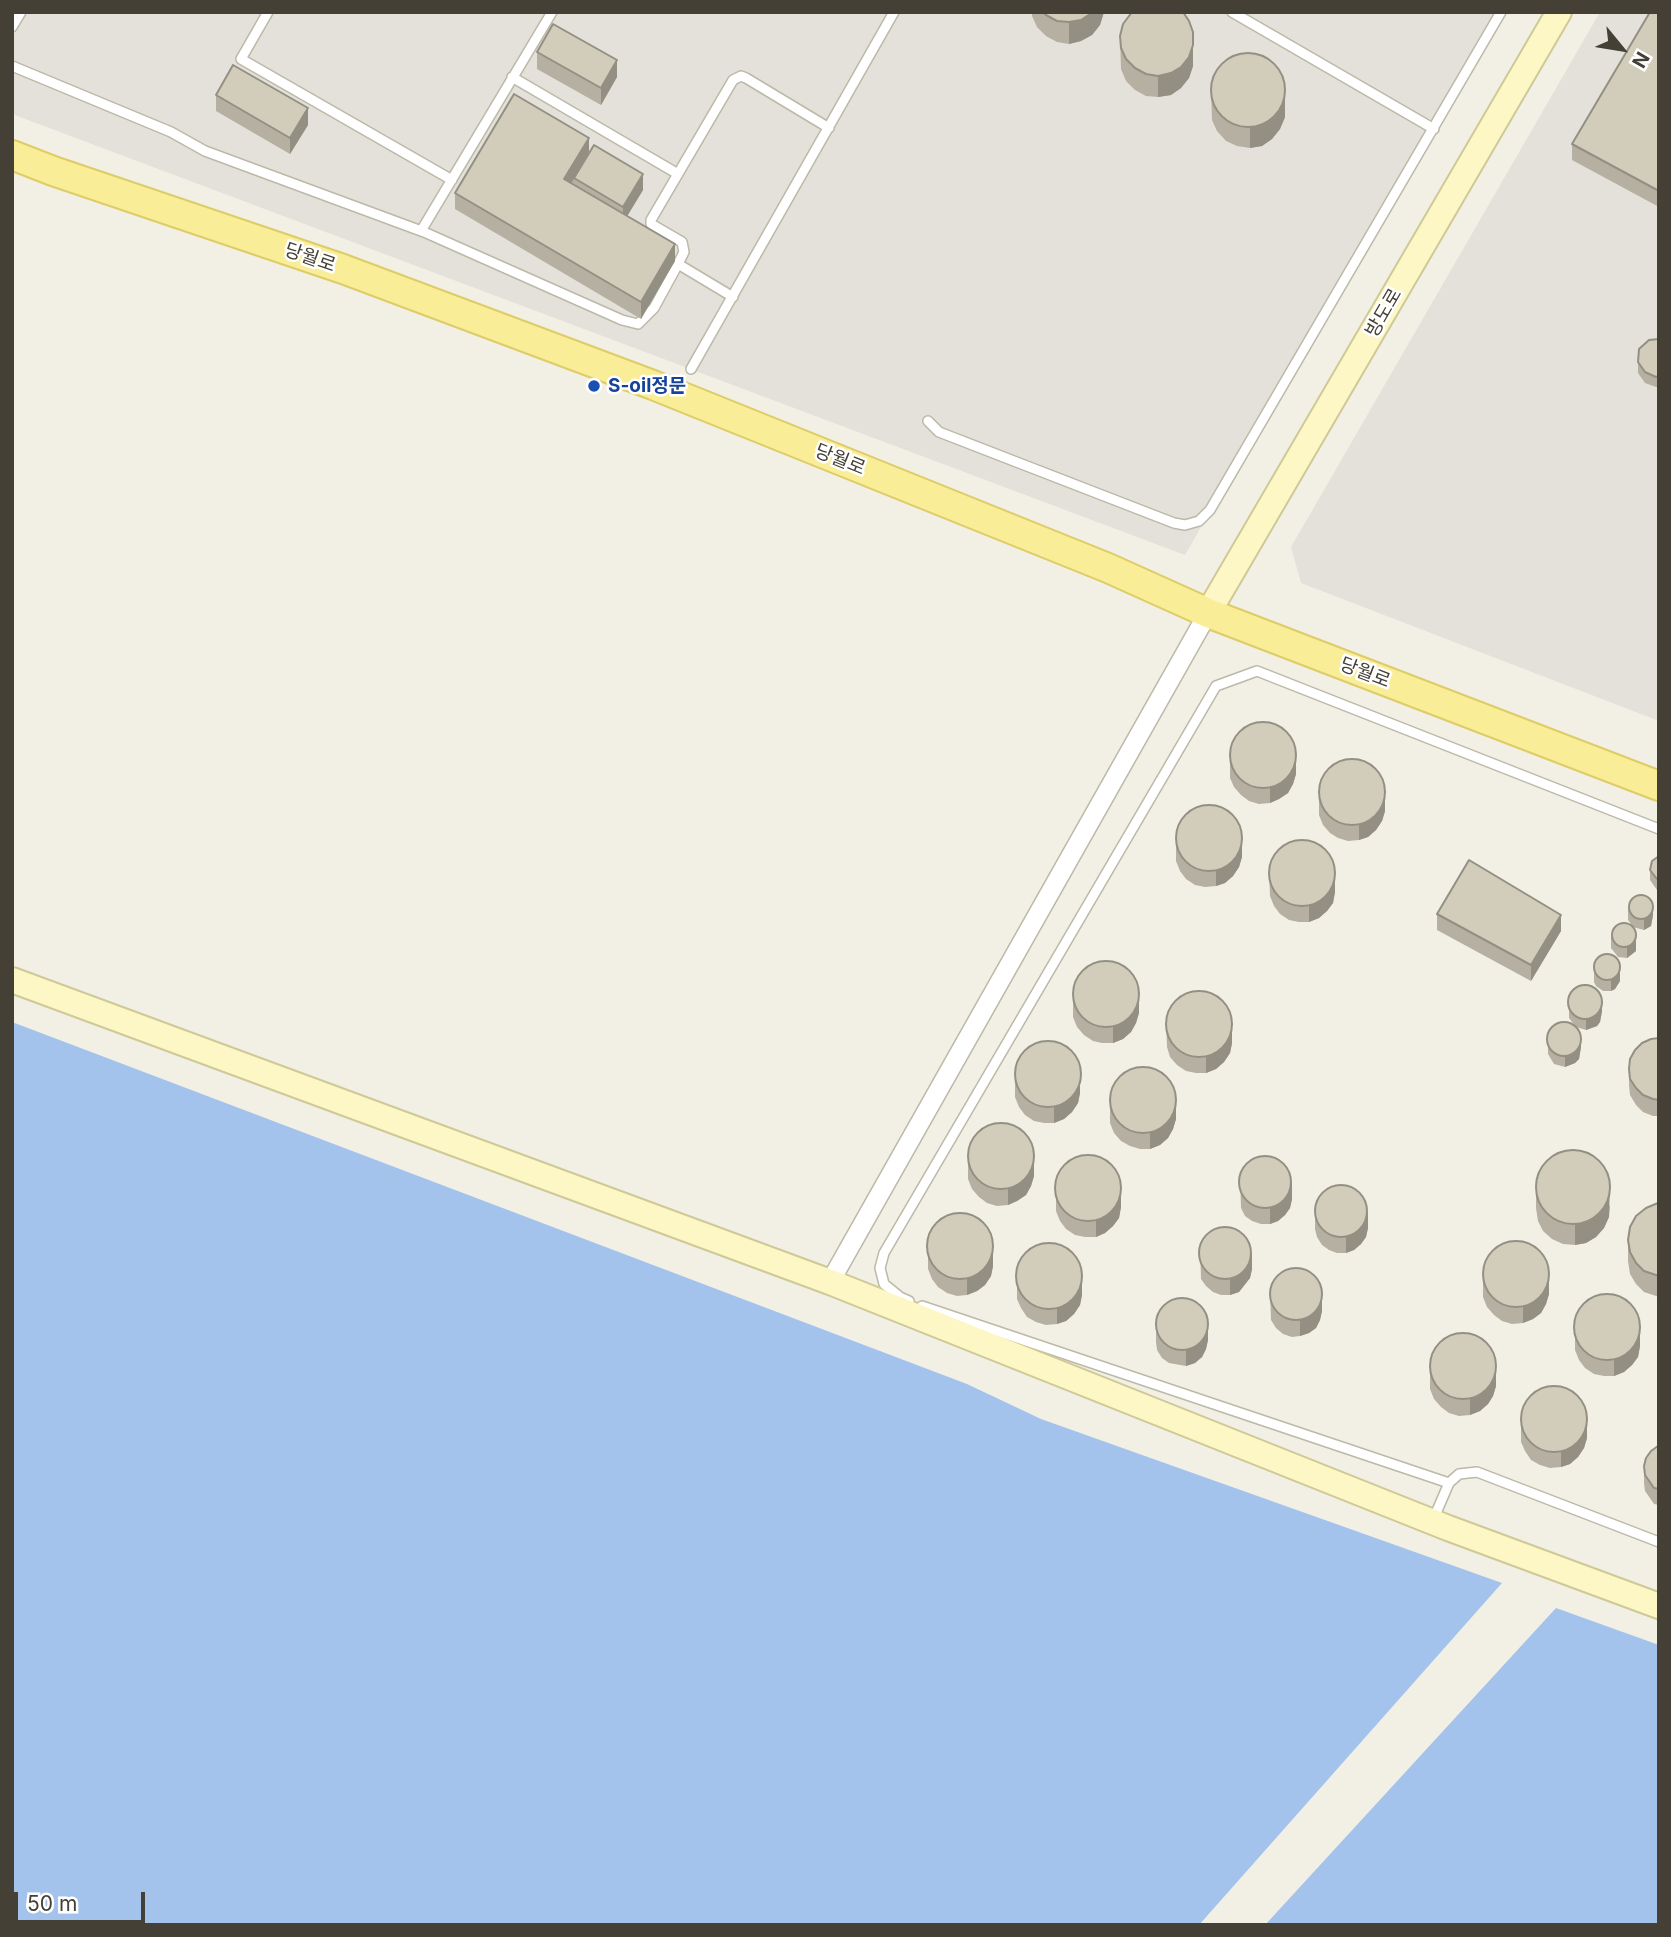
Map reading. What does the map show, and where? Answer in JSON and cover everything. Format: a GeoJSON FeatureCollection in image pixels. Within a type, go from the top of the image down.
{"type":"FeatureCollection","features":[{"type":"Feature","properties":{"kind":"main road","name":"방도로"},"geometry":{"type":"LineString","coordinates":[[1208,613],[1559,12]]}},
{"type":"Feature","properties":{"kind":"main road","name":"당월로"},"geometry":{"type":"LineString","coordinates":[[12,155],[52,171],[343,269],[653,385],[1108,568],[1208,613],[1659,786]]}},
{"type":"Feature","properties":{"kind":"main road"},"geometry":{"type":"LineString","coordinates":[[12,980],[830,1282],[1433,1522],[1659,1606]]}},
{"type":"Feature","properties":{"kind":"street"},"geometry":{"type":"LineString","coordinates":[[830,1282],[1208,613]]}},
{"type":"Feature","properties":{"kind":"lane"},"geometry":{"type":"LineString","coordinates":[[12,27],[21,12]]}},
{"type":"Feature","properties":{"kind":"lane"},"geometry":{"type":"LineString","coordinates":[[268,12],[241,59],[452,180]]}},
{"type":"Feature","properties":{"kind":"lane"},"geometry":{"type":"LineString","coordinates":[[421,231],[552,12]]}},
{"type":"Feature","properties":{"kind":"lane"},"geometry":{"type":"LineString","coordinates":[[691,369],[894,12]]}},
{"type":"Feature","properties":{"kind":"lane"},"geometry":{"type":"LineString","coordinates":[[1232,12],[1434,129]]}},
{"type":"Feature","properties":{"kind":"lane"},"geometry":{"type":"LineString","coordinates":[[928,421],[939,432],[1174,523],[1185,525],[1199,521],[1210,510],[1501,12]]}},
{"type":"Feature","properties":{"kind":"lane"},"geometry":{"type":"LineString","coordinates":[[12,66],[171,132],[205,151],[421,231],[622,320],[638,324],[654,308],[684,252],[682,242],[651,224],[651,220],[733,80],[737,77],[746,78],[829,128]]}},
{"type":"Feature","properties":{"kind":"lane"},"geometry":{"type":"LineString","coordinates":[[512,77],[678,174]]}},
{"type":"Feature","properties":{"kind":"lane"},"geometry":{"type":"LineString","coordinates":[[678,264],[733,297]]}},
{"type":"Feature","properties":{"kind":"lane"},"geometry":{"type":"LineString","coordinates":[[1449,1483],[900,1297],[884,1284],[880,1268],[884,1253],[1216,686],[1257,671],[1659,829]]}},
{"type":"Feature","properties":{"kind":"lane"},"geometry":{"type":"LineString","coordinates":[[1433,1522],[1449,1483],[1458,1474],[1476,1472],[1659,1542]]}},
{"type":"Feature","properties":{"kind":"shaded area"},"geometry":{"type":"Polygon","coordinates":[[[12,12],[1495,12],[1185,555],[12,114],[12,12]]]}},
{"type":"Feature","properties":{"kind":"shaded area"},"geometry":{"type":"Polygon","coordinates":[[[1600,12],[1659,12],[1659,721],[1301,583],[1291,547],[1600,12]]]}},
{"type":"Feature","properties":{"kind":"water"},"geometry":{"type":"Polygon","coordinates":[[[12,1022],[967,1384],[1041,1419],[1502,1583],[1199,1925],[12,1925],[12,1022]]]}},
{"type":"Feature","properties":{"kind":"water"},"geometry":{"type":"Polygon","coordinates":[[[1556,1608],[1659,1645],[1659,1925],[1265,1925],[1556,1608]]]}},
{"type":"Feature","properties":{"kind":"building"},"geometry":{"type":"Polygon","coordinates":[[[1043,12],[1093,12],[1081,20],[1069,22],[1057,21],[1043,12]]]}},
{"type":"Feature","properties":{"kind":"building"},"geometry":{"type":"Polygon","coordinates":[[[1132,12],[1183,12],[1193,32],[1193,45],[1189,57],[1181,67],[1158,76],[1146,74],[1126,59],[1120,36],[1123,24],[1132,12]]]}},
{"type":"Feature","properties":{"kind":"building"},"geometry":{"type":"Polygon","coordinates":[[[1650,12],[1659,12],[1659,191],[1572,144],[1650,12]]]}},
{"type":"Feature","properties":{"kind":"building"},"geometry":{"type":"Polygon","coordinates":[[[553,24],[617,60],[601,88],[537,52],[553,24]]]}},
{"type":"Feature","properties":{"kind":"building"},"geometry":{"type":"Polygon","coordinates":[[[1248,53],[1262,56],[1274,64],[1282,76],[1285,90],[1282,104],[1274,116],[1262,124],[1248,127],[1234,124],[1222,116],[1214,104],[1211,90],[1214,76],[1222,64],[1234,56],[1248,53]]]}},
{"type":"Feature","properties":{"kind":"building"},"geometry":{"type":"Polygon","coordinates":[[[233,65],[308,108],[290,138],[216,95],[233,65]]]}},
{"type":"Feature","properties":{"kind":"building"},"geometry":{"type":"Polygon","coordinates":[[[514,94],[589,138],[564,179],[675,244],[641,302],[455,193],[514,94]]]}},
{"type":"Feature","properties":{"kind":"building"},"geometry":{"type":"Polygon","coordinates":[[[594,145],[643,174],[623,207],[574,178],[594,145]]]}},
{"type":"Feature","properties":{"kind":"building"},"geometry":{"type":"Polygon","coordinates":[[[1659,339],[1659,376],[1656,377],[1645,372],[1638,362],[1639,349],[1649,340],[1659,339]]]}},
{"type":"Feature","properties":{"kind":"building"},"geometry":{"type":"Polygon","coordinates":[[[1263,722],[1276,725],[1286,732],[1293,742],[1296,755],[1293,768],[1286,778],[1276,785],[1263,788],[1250,785],[1240,778],[1233,768],[1230,755],[1233,742],[1240,732],[1250,725],[1263,722]]]}},
{"type":"Feature","properties":{"kind":"building"},"geometry":{"type":"Polygon","coordinates":[[[1352,759],[1365,762],[1375,769],[1382,779],[1385,792],[1382,805],[1375,815],[1365,822],[1352,825],[1339,822],[1329,815],[1322,805],[1319,792],[1322,779],[1329,769],[1339,762],[1352,759]]]}},
{"type":"Feature","properties":{"kind":"building"},"geometry":{"type":"Polygon","coordinates":[[[1209,805],[1222,808],[1232,815],[1239,825],[1242,838],[1239,851],[1232,861],[1222,868],[1209,871],[1196,868],[1186,861],[1179,851],[1176,838],[1179,825],[1186,815],[1196,808],[1209,805]]]}},
{"type":"Feature","properties":{"kind":"building"},"geometry":{"type":"Polygon","coordinates":[[[1302,840],[1315,843],[1325,850],[1332,860],[1335,873],[1332,886],[1325,896],[1315,903],[1302,906],[1289,903],[1279,896],[1272,886],[1269,873],[1272,860],[1279,850],[1289,843],[1302,840]]]}},
{"type":"Feature","properties":{"kind":"building"},"geometry":{"type":"Polygon","coordinates":[[[1659,856],[1657,879],[1650,870],[1652,861],[1659,856]]]}},
{"type":"Feature","properties":{"kind":"building"},"geometry":{"type":"Polygon","coordinates":[[[1469,860],[1561,915],[1531,965],[1437,914],[1469,860]]]}},
{"type":"Feature","properties":{"kind":"building"},"geometry":{"type":"Polygon","coordinates":[[[1641,895],[1652,902],[1653,907],[1646,918],[1641,919],[1630,912],[1629,907],[1636,896],[1641,895]]]}},
{"type":"Feature","properties":{"kind":"building"},"geometry":{"type":"Polygon","coordinates":[[[1624,923],[1633,926],[1636,935],[1633,944],[1624,947],[1615,944],[1612,935],[1615,926],[1624,923]]]}},
{"type":"Feature","properties":{"kind":"building"},"geometry":{"type":"Polygon","coordinates":[[[1607,954],[1617,957],[1620,967],[1617,977],[1607,980],[1597,977],[1594,967],[1597,957],[1607,954]]]}},
{"type":"Feature","properties":{"kind":"building"},"geometry":{"type":"Polygon","coordinates":[[[1106,961],[1119,964],[1129,971],[1136,981],[1139,994],[1136,1007],[1129,1017],[1119,1024],[1106,1027],[1093,1024],[1083,1017],[1076,1007],[1073,994],[1076,981],[1083,971],[1093,964],[1106,961]]]}},
{"type":"Feature","properties":{"kind":"building"},"geometry":{"type":"Polygon","coordinates":[[[1585,985],[1597,990],[1602,1002],[1597,1014],[1585,1019],[1573,1014],[1568,1002],[1573,990],[1585,985]]]}},
{"type":"Feature","properties":{"kind":"building"},"geometry":{"type":"Polygon","coordinates":[[[1199,991],[1212,994],[1222,1001],[1229,1011],[1232,1024],[1229,1037],[1222,1047],[1212,1054],[1199,1057],[1186,1054],[1176,1047],[1169,1037],[1166,1024],[1169,1011],[1176,1001],[1186,994],[1199,991]]]}},
{"type":"Feature","properties":{"kind":"building"},"geometry":{"type":"Polygon","coordinates":[[[1564,1022],[1576,1027],[1581,1039],[1576,1051],[1564,1056],[1552,1051],[1547,1039],[1552,1027],[1564,1022]]]}},
{"type":"Feature","properties":{"kind":"building"},"geometry":{"type":"Polygon","coordinates":[[[1659,1038],[1659,1100],[1643,1095],[1636,1088],[1630,1079],[1629,1069],[1635,1050],[1642,1043],[1659,1038]]]}},
{"type":"Feature","properties":{"kind":"building"},"geometry":{"type":"Polygon","coordinates":[[[1048,1041],[1061,1044],[1071,1051],[1078,1061],[1081,1074],[1078,1087],[1071,1097],[1061,1104],[1048,1107],[1035,1104],[1025,1097],[1018,1087],[1015,1074],[1018,1061],[1025,1051],[1035,1044],[1048,1041]]]}},
{"type":"Feature","properties":{"kind":"building"},"geometry":{"type":"Polygon","coordinates":[[[1143,1067],[1156,1070],[1166,1077],[1173,1087],[1176,1100],[1173,1113],[1166,1123],[1156,1130],[1143,1133],[1130,1130],[1120,1123],[1113,1113],[1110,1100],[1113,1087],[1120,1077],[1130,1070],[1143,1067]]]}},
{"type":"Feature","properties":{"kind":"building"},"geometry":{"type":"Polygon","coordinates":[[[1001,1123],[1014,1126],[1024,1133],[1031,1143],[1034,1156],[1031,1169],[1024,1179],[1014,1186],[1001,1189],[988,1186],[978,1179],[971,1169],[968,1156],[971,1143],[978,1133],[988,1126],[1001,1123]]]}},
{"type":"Feature","properties":{"kind":"building"},"geometry":{"type":"Polygon","coordinates":[[[1573,1150],[1587,1153],[1599,1161],[1607,1173],[1610,1187],[1607,1201],[1599,1213],[1587,1221],[1573,1224],[1559,1221],[1547,1213],[1539,1201],[1536,1187],[1539,1173],[1547,1161],[1559,1153],[1573,1150]]]}},
{"type":"Feature","properties":{"kind":"building"},"geometry":{"type":"Polygon","coordinates":[[[1088,1155],[1101,1158],[1111,1165],[1118,1175],[1121,1188],[1118,1201],[1111,1211],[1101,1218],[1088,1221],[1075,1218],[1065,1211],[1058,1201],[1055,1188],[1058,1175],[1065,1165],[1075,1158],[1088,1155]]]}},
{"type":"Feature","properties":{"kind":"building"},"geometry":{"type":"Polygon","coordinates":[[[1265,1156],[1275,1158],[1283,1164],[1289,1172],[1289,1192],[1283,1200],[1275,1206],[1265,1208],[1255,1206],[1247,1200],[1241,1192],[1239,1182],[1241,1172],[1247,1164],[1255,1158],[1265,1156]]]}},
{"type":"Feature","properties":{"kind":"building"},"geometry":{"type":"Polygon","coordinates":[[[1341,1185],[1351,1187],[1359,1193],[1365,1201],[1365,1221],[1359,1229],[1351,1235],[1341,1237],[1331,1235],[1323,1229],[1317,1221],[1315,1211],[1317,1201],[1323,1193],[1331,1187],[1341,1185]]]}},
{"type":"Feature","properties":{"kind":"building"},"geometry":{"type":"Polygon","coordinates":[[[1659,1203],[1659,1276],[1644,1271],[1636,1263],[1628,1240],[1630,1227],[1636,1216],[1659,1203]]]}},
{"type":"Feature","properties":{"kind":"building"},"geometry":{"type":"Polygon","coordinates":[[[960,1213],[973,1216],[983,1223],[990,1233],[993,1246],[990,1259],[983,1269],[973,1276],[960,1279],[947,1276],[937,1269],[930,1259],[927,1246],[930,1233],[937,1223],[947,1216],[960,1213]]]}},
{"type":"Feature","properties":{"kind":"building"},"geometry":{"type":"Polygon","coordinates":[[[1225,1227],[1235,1229],[1243,1235],[1249,1243],[1249,1263],[1243,1271],[1235,1277],[1225,1279],[1215,1277],[1207,1271],[1201,1263],[1199,1253],[1201,1243],[1207,1235],[1215,1229],[1225,1227]]]}},
{"type":"Feature","properties":{"kind":"building"},"geometry":{"type":"Polygon","coordinates":[[[1516,1241],[1529,1244],[1539,1251],[1546,1261],[1549,1274],[1546,1287],[1539,1297],[1529,1304],[1516,1307],[1503,1304],[1493,1297],[1486,1287],[1483,1274],[1486,1261],[1493,1251],[1503,1244],[1516,1241]]]}},
{"type":"Feature","properties":{"kind":"building"},"geometry":{"type":"Polygon","coordinates":[[[1049,1243],[1062,1246],[1072,1253],[1079,1263],[1082,1276],[1079,1289],[1072,1299],[1062,1306],[1049,1309],[1036,1306],[1026,1299],[1019,1289],[1016,1276],[1019,1263],[1026,1253],[1036,1246],[1049,1243]]]}},
{"type":"Feature","properties":{"kind":"building"},"geometry":{"type":"Polygon","coordinates":[[[1296,1268],[1306,1270],[1314,1276],[1320,1284],[1320,1304],[1314,1312],[1306,1318],[1296,1320],[1286,1318],[1278,1312],[1272,1304],[1270,1294],[1272,1284],[1278,1276],[1286,1270],[1296,1268]]]}},
{"type":"Feature","properties":{"kind":"building"},"geometry":{"type":"Polygon","coordinates":[[[1607,1294],[1620,1297],[1630,1304],[1637,1314],[1640,1327],[1637,1340],[1630,1350],[1620,1357],[1607,1360],[1594,1357],[1584,1350],[1577,1340],[1574,1327],[1577,1314],[1584,1304],[1594,1297],[1607,1294]]]}},
{"type":"Feature","properties":{"kind":"building"},"geometry":{"type":"Polygon","coordinates":[[[1182,1298],[1192,1300],[1200,1306],[1206,1314],[1206,1334],[1200,1342],[1192,1348],[1182,1350],[1172,1348],[1164,1342],[1158,1334],[1156,1324],[1158,1314],[1164,1306],[1172,1300],[1182,1298]]]}},
{"type":"Feature","properties":{"kind":"building"},"geometry":{"type":"Polygon","coordinates":[[[1463,1333],[1476,1336],[1486,1343],[1493,1353],[1496,1366],[1493,1379],[1486,1389],[1476,1396],[1463,1399],[1450,1396],[1440,1389],[1433,1379],[1430,1366],[1433,1353],[1440,1343],[1450,1336],[1463,1333]]]}},
{"type":"Feature","properties":{"kind":"building"},"geometry":{"type":"Polygon","coordinates":[[[1554,1386],[1567,1389],[1577,1396],[1584,1406],[1587,1419],[1584,1432],[1577,1442],[1567,1449],[1554,1452],[1541,1449],[1531,1442],[1524,1432],[1521,1419],[1524,1406],[1531,1396],[1541,1389],[1554,1386]]]}},
{"type":"Feature","properties":{"kind":"building"},"geometry":{"type":"Polygon","coordinates":[[[1658,1446],[1659,1489],[1654,1488],[1645,1475],[1644,1466],[1646,1458],[1658,1446]]]}},
{"type":"Feature","properties":{"kind":"place","name":"S-oil정문"},"geometry":{"type":"Point","coordinates":[594,386]}}]}
